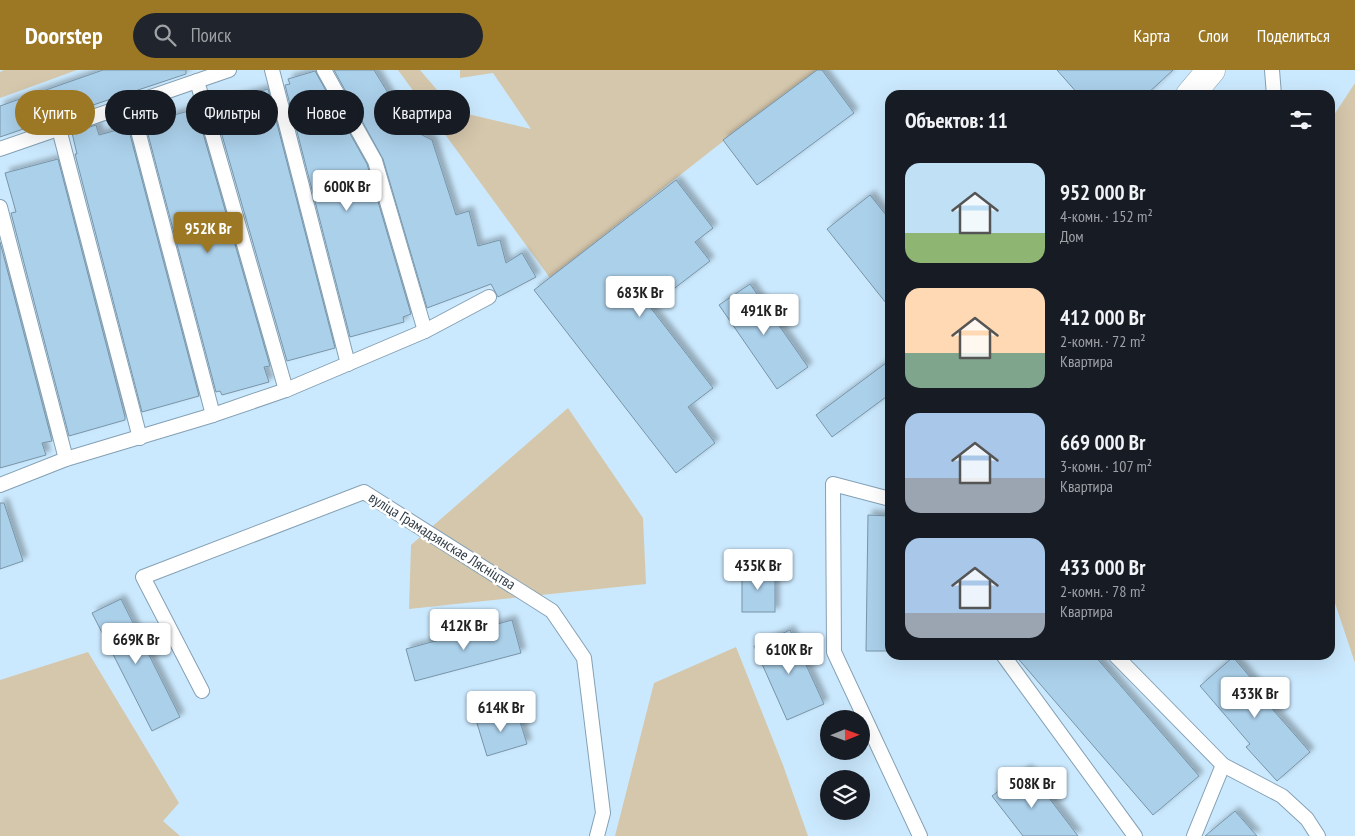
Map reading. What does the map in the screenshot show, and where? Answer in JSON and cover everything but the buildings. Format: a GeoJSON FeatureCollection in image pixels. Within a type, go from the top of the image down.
{"type":"FeatureCollection","features":[{"type":"Feature","properties":{"kind":"street"},"geometry":{"type":"LineString","coordinates":[[1194,90],[1211,70]]}},
{"type":"Feature","properties":{"kind":"lane"},"geometry":{"type":"LineString","coordinates":[[171,90],[229,70]]}},
{"type":"Feature","properties":{"kind":"lane"},"geometry":{"type":"LineString","coordinates":[[272,70],[348,364]]}},
{"type":"Feature","properties":{"kind":"lane"},"geometry":{"type":"LineString","coordinates":[[324,70],[375,160],[425,331]]}},
{"type":"Feature","properties":{"kind":"lane"},"geometry":{"type":"LineString","coordinates":[[1272,70],[1274,90]]}},
{"type":"Feature","properties":{"kind":"lane"},"geometry":{"type":"LineString","coordinates":[[197,81],[286,390]]}},
{"type":"Feature","properties":{"kind":"lane"},"geometry":{"type":"LineString","coordinates":[[0,149],[41,135]]}},
{"type":"Feature","properties":{"kind":"lane"},"geometry":{"type":"LineString","coordinates":[[61,135],[140,438]]}},
{"type":"Feature","properties":{"kind":"lane"},"geometry":{"type":"LineString","coordinates":[[139,135],[213,415]]}},
{"type":"Feature","properties":{"kind":"lane"},"geometry":{"type":"LineString","coordinates":[[0,206],[66,459]]}},
{"type":"Feature","properties":{"kind":"lane"},"geometry":{"type":"LineString","coordinates":[[0,485],[66,459],[140,438],[286,390],[425,331],[489,297]]}},
{"type":"Feature","properties":{"kind":"lane"},"geometry":{"type":"LineString","coordinates":[[885,498],[833,484],[834,652],[920,836]]}},
{"type":"Feature","properties":{"kind":"lane","name":"вуліца Грамадзянскае Лясніцтва"},"geometry":{"type":"LineString","coordinates":[[202,691],[143,577],[364,492],[552,611],[584,658],[603,813],[597,836]]}},
{"type":"Feature","properties":{"kind":"lane"},"geometry":{"type":"LineString","coordinates":[[1007,660],[1135,836]]}},
{"type":"Feature","properties":{"kind":"lane"},"geometry":{"type":"LineString","coordinates":[[1120,660],[1222,765],[1282,796],[1307,819],[1318,836]]}},
{"type":"Feature","properties":{"kind":"lane"},"geometry":{"type":"LineString","coordinates":[[1194,836],[1222,765]]}},
{"type":"Feature","properties":{"kind":"shaded area"},"geometry":{"type":"Polygon","coordinates":[[[4,70],[77,70],[22,90],[15,90],[15,93],[0,98],[0,72],[4,70]]]}},
{"type":"Feature","properties":{"kind":"shaded area"},"geometry":{"type":"Polygon","coordinates":[[[398,70],[420,70],[437,90],[413,90],[398,70]]]}},
{"type":"Feature","properties":{"kind":"shaded area"},"geometry":{"type":"Polygon","coordinates":[[[460,70],[817,70],[716,147],[550,278],[446,135],[470,135],[470,115],[531,129],[493,73],[460,78],[460,70]]]}},
{"type":"Feature","properties":{"kind":"shaded area"},"geometry":{"type":"Polygon","coordinates":[[[1355,83],[1355,663],[1335,603],[1335,113],[1355,83]]]}},
{"type":"Feature","properties":{"kind":"shaded area"},"geometry":{"type":"Polygon","coordinates":[[[568,408],[643,518],[646,584],[409,609],[411,545],[568,408]]]}},
{"type":"Feature","properties":{"kind":"shaded area"},"geometry":{"type":"Polygon","coordinates":[[[736,647],[783,765],[808,836],[615,836],[654,683],[736,647]]]}},
{"type":"Feature","properties":{"kind":"shaded area"},"geometry":{"type":"Polygon","coordinates":[[[88,652],[179,803],[163,821],[180,836],[0,836],[0,680],[88,652]]]}}]}
